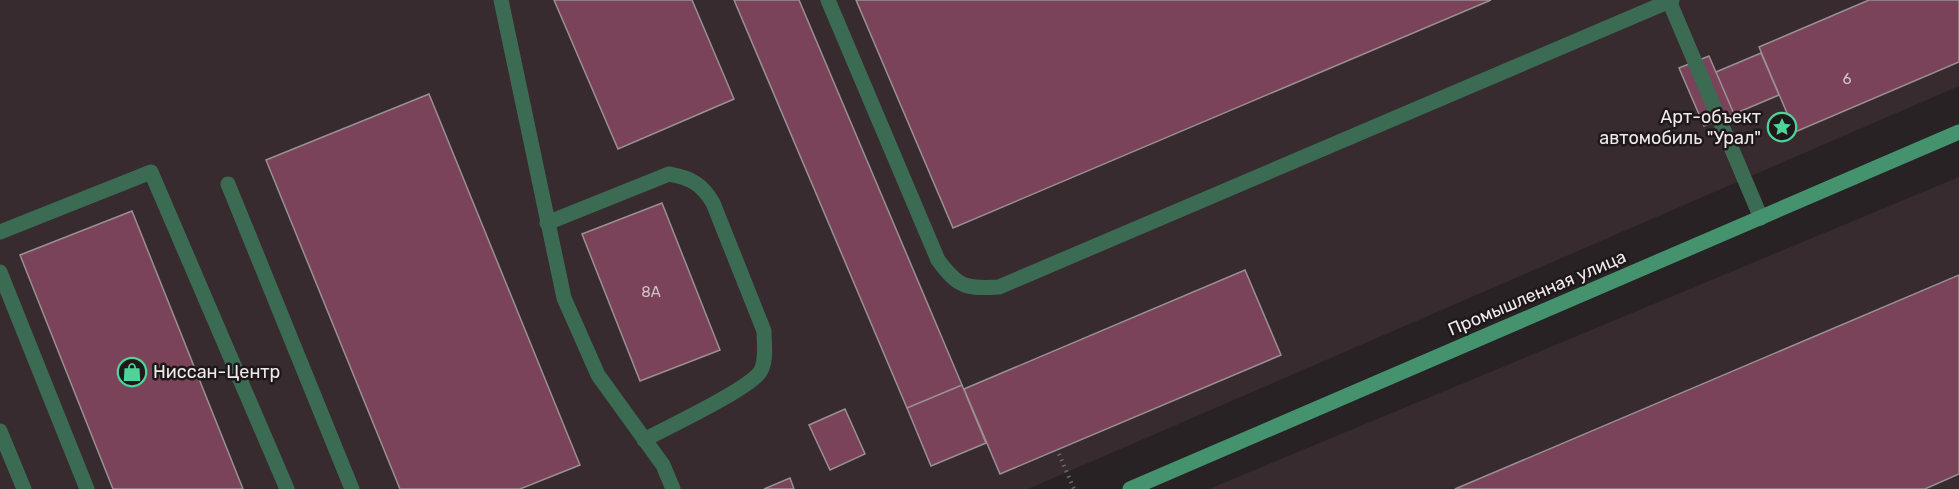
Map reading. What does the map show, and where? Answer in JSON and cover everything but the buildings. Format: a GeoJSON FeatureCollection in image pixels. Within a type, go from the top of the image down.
{"type":"FeatureCollection","features":[{"type":"Feature","properties":{"kind":"main road","name":"Промышленная улица"},"geometry":{"type":"LineString","coordinates":[[1130,489],[1959,132]]}},
{"type":"Feature","properties":{"kind":"lane"},"geometry":{"type":"LineString","coordinates":[[501,0],[564,298],[598,375],[663,465],[673,489]]}},
{"type":"Feature","properties":{"kind":"lane"},"geometry":{"type":"LineString","coordinates":[[828,0],[938,260],[953,280],[975,289],[999,287],[1671,2],[1761,218]]}},
{"type":"Feature","properties":{"kind":"lane"},"geometry":{"type":"LineString","coordinates":[[0,232],[151,172],[287,489]]}},
{"type":"Feature","properties":{"kind":"lane"},"geometry":{"type":"LineString","coordinates":[[547,223],[669,174],[688,177],[704,187],[713,203],[764,332],[765,354],[760,372],[742,387],[644,440]]}},
{"type":"Feature","properties":{"kind":"lane"},"geometry":{"type":"LineString","coordinates":[[228,184],[352,489]]}},
{"type":"Feature","properties":{"kind":"lane"},"geometry":{"type":"LineString","coordinates":[[0,272],[87,489]]}},
{"type":"Feature","properties":{"kind":"lane"},"geometry":{"type":"LineString","coordinates":[[0,431],[24,489]]}},
{"type":"Feature","properties":{"kind":"path"},"geometry":{"type":"LineString","coordinates":[[1059,454],[1074,489]]}},
{"type":"Feature","properties":{"kind":"shaded area"},"geometry":{"type":"Polygon","coordinates":[[[0,0],[1959,0],[1959,86],[1028,489],[0,489],[0,0]]]}},
{"type":"Feature","properties":{"kind":"shaded area"},"geometry":{"type":"Polygon","coordinates":[[[1959,177],[1959,489],[1209,489],[1959,177]]]}},
{"type":"Feature","properties":{"kind":"place","name":"Арт-объект автомобиль \"Урал\""},"geometry":{"type":"Point","coordinates":[1782,127]}},
{"type":"Feature","properties":{"kind":"place","name":"Ниссан-Центр"},"geometry":{"type":"Point","coordinates":[132,372]}}]}
